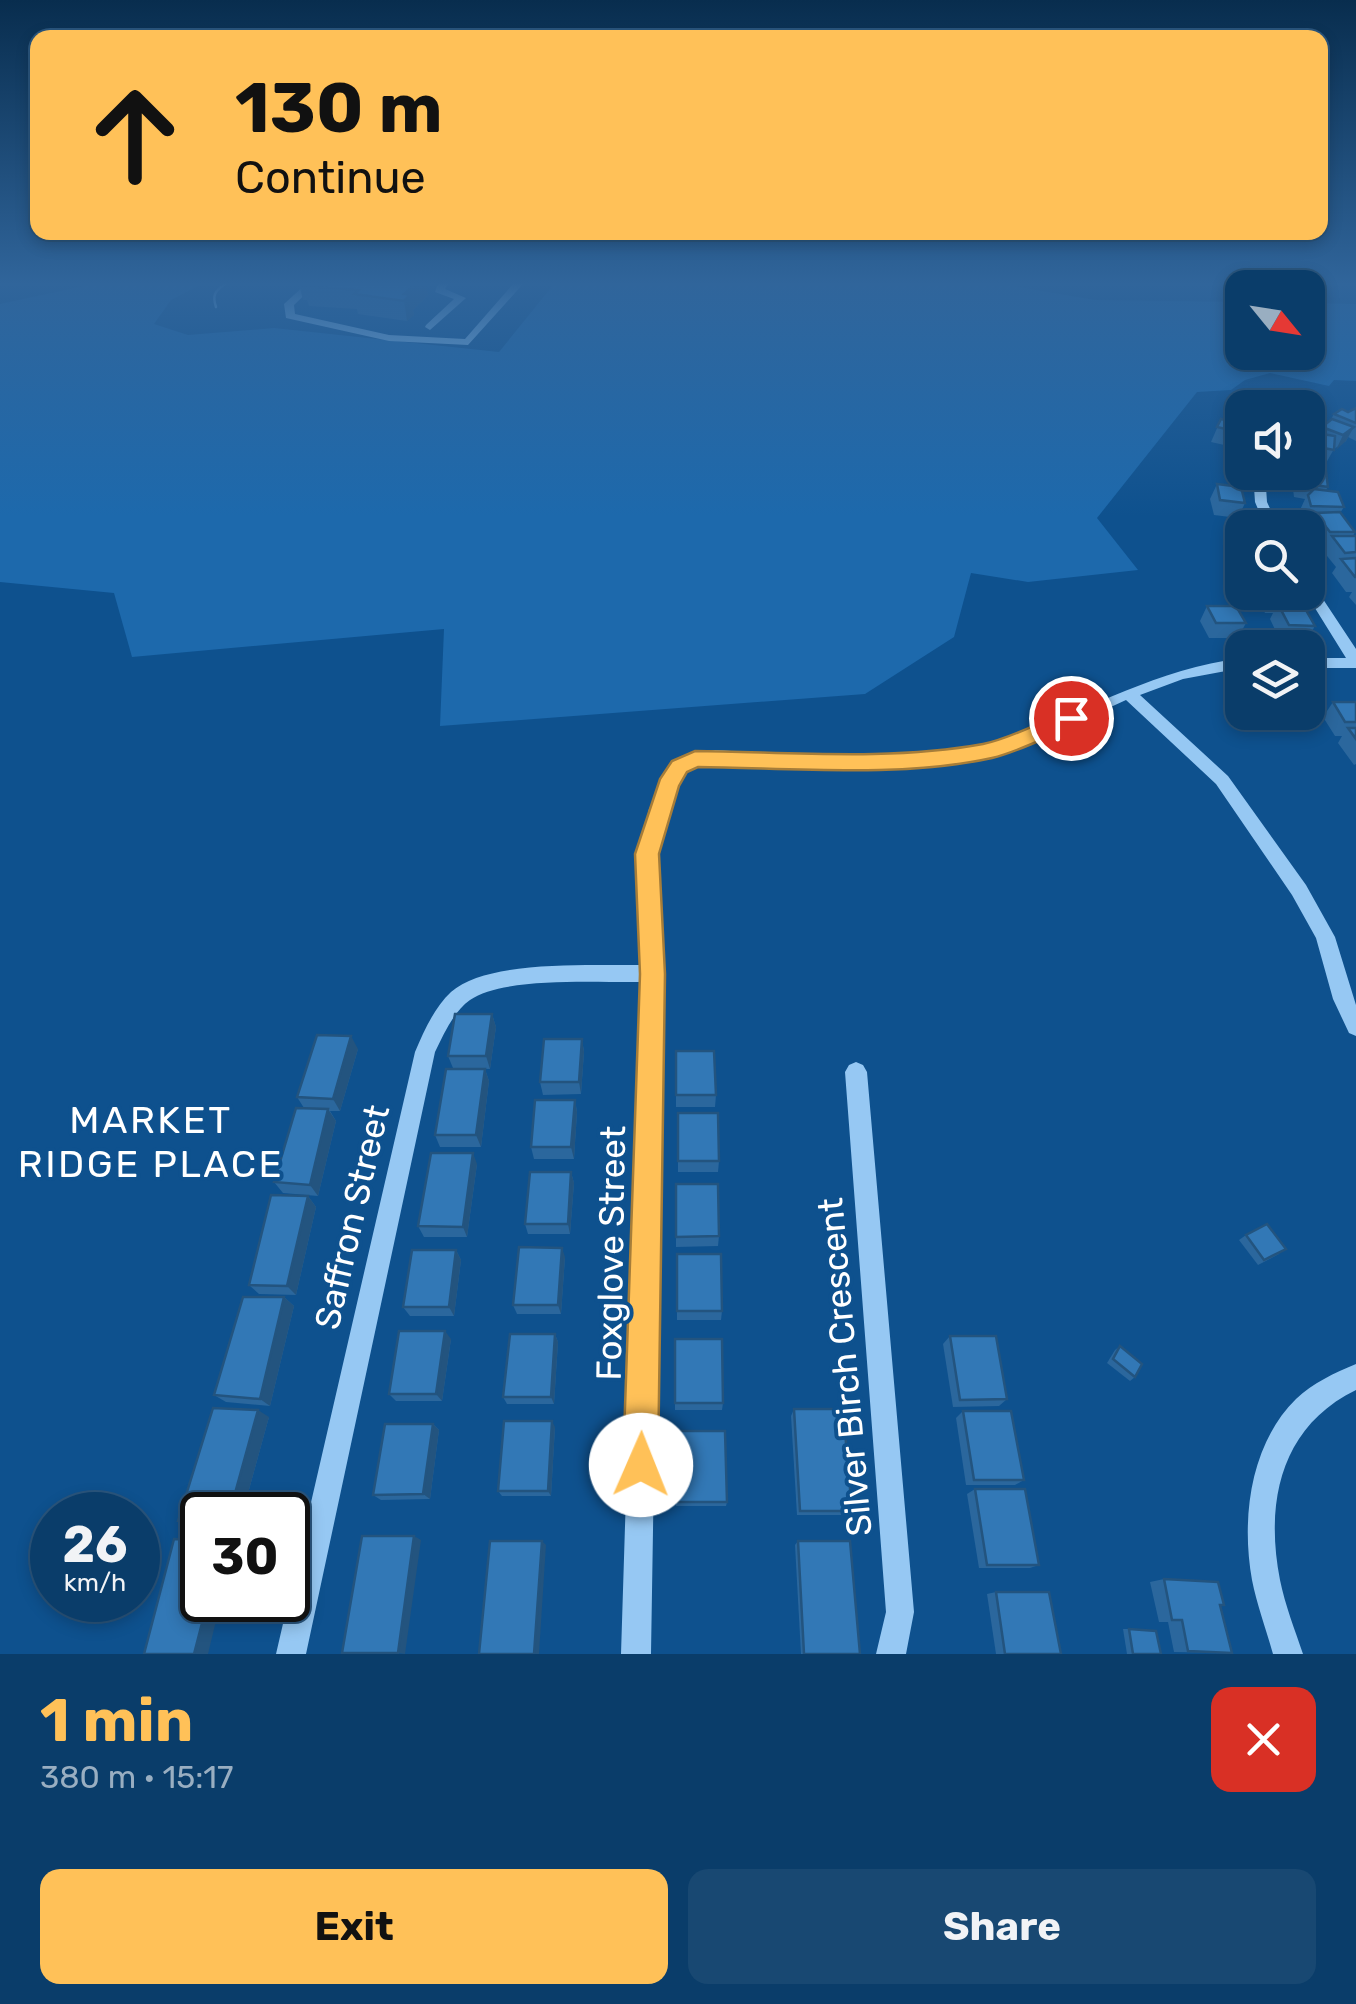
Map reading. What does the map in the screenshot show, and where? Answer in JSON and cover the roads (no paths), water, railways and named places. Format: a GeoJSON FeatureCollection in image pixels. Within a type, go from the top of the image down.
{"type":"FeatureCollection","features":[{"type":"Feature","properties":{"kind":"street"},"geometry":{"type":"LineString","coordinates":[[1323,610],[1356,662]]}},
{"type":"Feature","properties":{"kind":"street"},"geometry":{"type":"LineString","coordinates":[[1325,663],[1356,662]]}},
{"type":"Feature","properties":{"kind":"street"},"geometry":{"type":"LineString","coordinates":[[1225,665],[1204,668],[1130,695],[1222,780],[1290,877],[1325,937],[1343,999],[1356,1027]]}},
{"type":"Feature","properties":{"kind":"street","name":"Foxglove Street"},"geometry":{"type":"LineString","coordinates":[[636,1654],[652,974],[647,854],[658,808],[680,766],[714,756],[853,760],[992,750],[1130,695]]}},
{"type":"Feature","properties":{"kind":"street","name":"Saffron Street"},"geometry":{"type":"LineString","coordinates":[[291,1654],[425,1052],[440,1018],[463,994],[493,979],[652,974]]}},
{"type":"Feature","properties":{"kind":"street","name":"Silver Birch Crescent"},"geometry":{"type":"LineString","coordinates":[[856,1072],[900,1612],[890,1654]]}},
{"type":"Feature","properties":{"kind":"street"},"geometry":{"type":"LineString","coordinates":[[1288,1654],[1266,1577],[1261,1542],[1265,1482],[1285,1430],[1302,1410],[1336,1384],[1356,1377]]}},
{"type":"Feature","properties":{"kind":"district","name":"MARKET RIDGE PLACE"},"geometry":{"type":"Point","coordinates":[151,1142]}}]}
